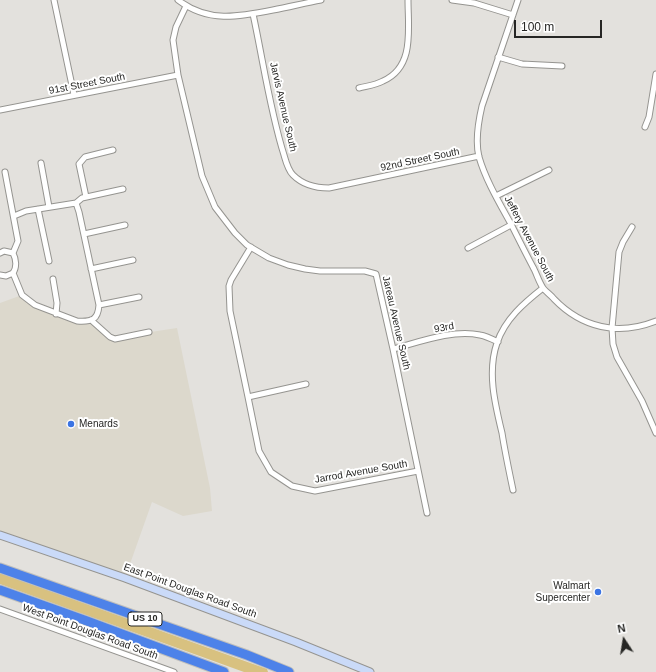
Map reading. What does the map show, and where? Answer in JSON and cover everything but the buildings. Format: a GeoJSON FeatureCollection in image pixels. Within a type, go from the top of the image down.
{"type":"FeatureCollection","features":[{"type":"Feature","properties":{"kind":"highway","name":"US 10"},"geometry":{"type":"LineString","coordinates":[[0,568],[247,655],[289,672]]}},
{"type":"Feature","properties":{"kind":"highway","name":"US 10"},"geometry":{"type":"LineString","coordinates":[[0,590],[224,672]]}},
{"type":"Feature","properties":{"kind":"street"},"geometry":{"type":"LineString","coordinates":[[54,0],[74,95]]}},
{"type":"Feature","properties":{"kind":"street"},"geometry":{"type":"LineString","coordinates":[[178,0],[186,6],[202,13],[233,17],[321,0]]}},
{"type":"Feature","properties":{"kind":"street"},"geometry":{"type":"LineString","coordinates":[[359,88],[384,81],[396,73],[404,62],[408,45],[408,0]]}},
{"type":"Feature","properties":{"kind":"street"},"geometry":{"type":"LineString","coordinates":[[452,0],[474,3],[513,15]]}},
{"type":"Feature","properties":{"kind":"street","name":"Jeffery Avenue South"},"geometry":{"type":"LineString","coordinates":[[518,0],[482,106],[478,123],[477,139],[479,156],[496,196],[543,288],[563,308],[592,325],[612,328],[622,329],[643,326],[656,321]]}},
{"type":"Feature","properties":{"kind":"street","name":"Jareau Avenue South"},"geometry":{"type":"LineString","coordinates":[[186,6],[176,27],[173,40],[178,75],[202,176],[207,191],[215,207],[235,233],[251,247],[269,258],[288,266],[305,269],[320,271],[365,271],[376,274],[427,513]]}},
{"type":"Feature","properties":{"kind":"street","name":"Jarvis Avenue South"},"geometry":{"type":"LineString","coordinates":[[253,14],[279,140],[292,175],[305,184],[317,188],[329,188],[366,181]]}},
{"type":"Feature","properties":{"kind":"street"},"geometry":{"type":"LineString","coordinates":[[498,57],[522,64],[562,66]]}},
{"type":"Feature","properties":{"kind":"street"},"geometry":{"type":"LineString","coordinates":[[645,127],[649,117],[656,74]]}},
{"type":"Feature","properties":{"kind":"street","name":"91st Street South"},"geometry":{"type":"LineString","coordinates":[[0,110],[178,75]]}},
{"type":"Feature","properties":{"kind":"street"},"geometry":{"type":"LineString","coordinates":[[86,198],[79,164],[85,157],[114,150]]}},
{"type":"Feature","properties":{"kind":"street","name":"92nd Street South"},"geometry":{"type":"LineString","coordinates":[[366,181],[479,156]]}},
{"type":"Feature","properties":{"kind":"street"},"geometry":{"type":"LineString","coordinates":[[41,163],[50,207]]}},
{"type":"Feature","properties":{"kind":"street","name":"Jeffery Avenue South"},"geometry":{"type":"LineString","coordinates":[[496,196],[550,170]]}},
{"type":"Feature","properties":{"kind":"street"},"geometry":{"type":"LineString","coordinates":[[5,172],[18,241],[13,253]]}},
{"type":"Feature","properties":{"kind":"street"},"geometry":{"type":"LineString","coordinates":[[14,216],[26,211],[76,203],[82,198],[123,189]]}},
{"type":"Feature","properties":{"kind":"street"},"geometry":{"type":"LineString","coordinates":[[13,273],[22,295],[35,305],[78,321],[85,322],[95,319],[98,315],[99,305],[76,203]]}},
{"type":"Feature","properties":{"kind":"street"},"geometry":{"type":"LineString","coordinates":[[38,209],[49,261]]}},
{"type":"Feature","properties":{"kind":"street"},"geometry":{"type":"LineString","coordinates":[[84,234],[125,225]]}},
{"type":"Feature","properties":{"kind":"street"},"geometry":{"type":"LineString","coordinates":[[468,248],[511,225]]}},
{"type":"Feature","properties":{"kind":"street"},"geometry":{"type":"LineString","coordinates":[[632,227],[623,242],[620,252],[612,328],[613,344],[617,357],[642,401],[656,433]]}},
{"type":"Feature","properties":{"kind":"street","name":"Jarrod Avenue South"},"geometry":{"type":"LineString","coordinates":[[251,247],[236,270],[229,286],[230,311],[259,451],[271,472],[292,486],[315,491],[418,471]]}},
{"type":"Feature","properties":{"kind":"street"},"geometry":{"type":"LineString","coordinates":[[0,252],[10,251],[16,257],[16,266],[13,273],[6,276],[0,274]]}},
{"type":"Feature","properties":{"kind":"street"},"geometry":{"type":"LineString","coordinates":[[91,269],[133,260]]}},
{"type":"Feature","properties":{"kind":"street"},"geometry":{"type":"LineString","coordinates":[[53,279],[58,303],[56,314]]}},
{"type":"Feature","properties":{"kind":"street"},"geometry":{"type":"LineString","coordinates":[[513,490],[495,401],[492,376],[498,342],[507,324],[517,310],[543,288]]}},
{"type":"Feature","properties":{"kind":"street"},"geometry":{"type":"LineString","coordinates":[[99,305],[139,297]]}},
{"type":"Feature","properties":{"kind":"street"},"geometry":{"type":"LineString","coordinates":[[91,320],[110,337],[115,339],[149,332]]}},
{"type":"Feature","properties":{"kind":"street","name":"93rd"},"geometry":{"type":"LineString","coordinates":[[393,349],[461,333],[481,335],[498,342]]}},
{"type":"Feature","properties":{"kind":"street"},"geometry":{"type":"LineString","coordinates":[[248,396],[306,384]]}},
{"type":"Feature","properties":{"kind":"street","name":"East Point Douglas Road South"},"geometry":{"type":"LineString","coordinates":[[0,535],[139,583],[296,642],[370,672]]}},
{"type":"Feature","properties":{"kind":"street","name":"West Point Douglas Road South"},"geometry":{"type":"LineString","coordinates":[[0,608],[174,672]]}},
{"type":"Feature","properties":{"kind":"shaded area"},"geometry":{"type":"Polygon","coordinates":[[[22,295],[35,305],[77,321],[91,320],[111,338],[177,328],[210,488],[212,511],[183,516],[152,502],[125,578],[0,535],[0,303],[22,295]]]}},
{"type":"Feature","properties":{"kind":"shaded area"},"geometry":{"type":"Polygon","coordinates":[[[0,573],[267,669],[268,672],[244,672],[0,584],[0,573]]]}},
{"type":"Feature","properties":{"kind":"place","name":"Menards"},"geometry":{"type":"Point","coordinates":[71,424]}},
{"type":"Feature","properties":{"kind":"place","name":"Walmart Supercenter"},"geometry":{"type":"Point","coordinates":[598,592]}}]}
